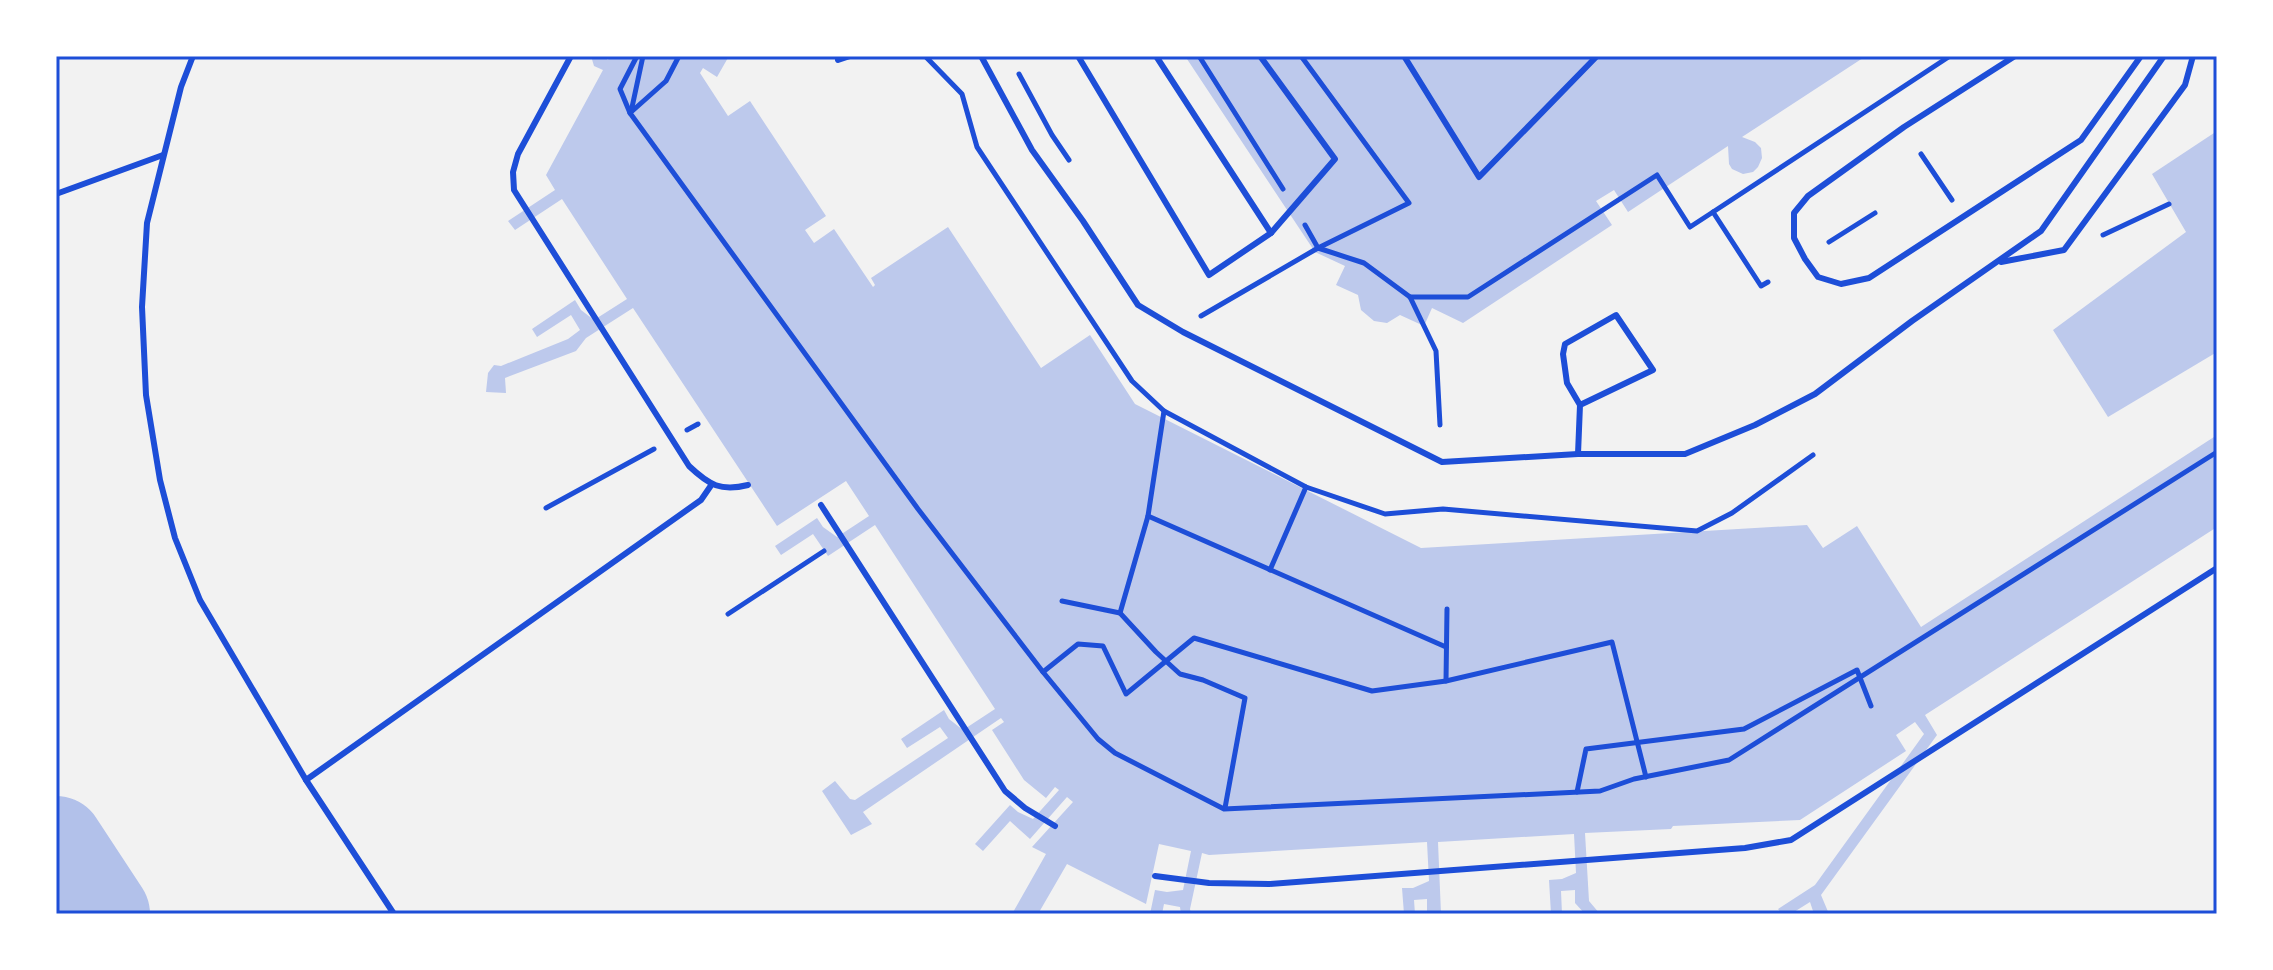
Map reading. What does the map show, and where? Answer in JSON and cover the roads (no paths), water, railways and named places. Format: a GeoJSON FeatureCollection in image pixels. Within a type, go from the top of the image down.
{"type":"FeatureCollection","features":[{"type":"Feature","properties":{"kind":"lane"},"geometry":{"type":"LineString","coordinates":[[193,56],[181,87],[147,223],[142,307],[146,395],[160,480],[175,538],[200,600],[306,780],[394,914]]}},
{"type":"Feature","properties":{"kind":"lane"},"geometry":{"type":"LineString","coordinates":[[571,56],[518,154],[513,172],[514,190],[689,466],[703,480],[721,488],[748,485]]}},
{"type":"Feature","properties":{"kind":"lane"},"geometry":{"type":"LineString","coordinates":[[838,60],[850,56]]}},
{"type":"Feature","properties":{"kind":"lane"},"geometry":{"type":"LineString","coordinates":[[981,56],[1032,150],[1138,305],[1183,332],[1442,462],[1578,454],[1685,454],[1755,425],[1815,394],[1912,321],[2041,231],[2164,56]]}},
{"type":"Feature","properties":{"kind":"lane"},"geometry":{"type":"LineString","coordinates":[[1078,56],[1209,275],[1271,233],[1335,159],[1260,56]]}},
{"type":"Feature","properties":{"kind":"lane"},"geometry":{"type":"LineString","coordinates":[[1156,56],[1271,233]]}},
{"type":"Feature","properties":{"kind":"lane"},"geometry":{"type":"LineString","coordinates":[[1404,56],[1479,177],[1597,56]]}},
{"type":"Feature","properties":{"kind":"lane"},"geometry":{"type":"LineString","coordinates":[[2015,56],[1904,127],[1808,196],[1794,213],[1794,238],[1818,277],[1841,284],[1869,278],[2081,140],[2141,56]]}},
{"type":"Feature","properties":{"kind":"lane"},"geometry":{"type":"LineString","coordinates":[[1997,262],[2064,250],[2185,85],[2193,56]]}},
{"type":"Feature","properties":{"kind":"lane"},"geometry":{"type":"LineString","coordinates":[[56,194],[163,155]]}},
{"type":"Feature","properties":{"kind":"lane"},"geometry":{"type":"LineString","coordinates":[[1578,454],[1580,405],[1567,383],[1563,354],[1565,344],[1616,315],[1653,370],[1580,405]]}},
{"type":"Feature","properties":{"kind":"lane"},"geometry":{"type":"LineString","coordinates":[[306,780],[701,500],[712,484]]}},
{"type":"Feature","properties":{"kind":"lane"},"geometry":{"type":"LineString","coordinates":[[821,505],[1005,791],[1025,808],[1055,826]]}},
{"type":"Feature","properties":{"kind":"lane"},"geometry":{"type":"LineString","coordinates":[[1155,876],[1209,883],[1269,884],[1745,848],[1791,840],[2217,568]]}}]}
